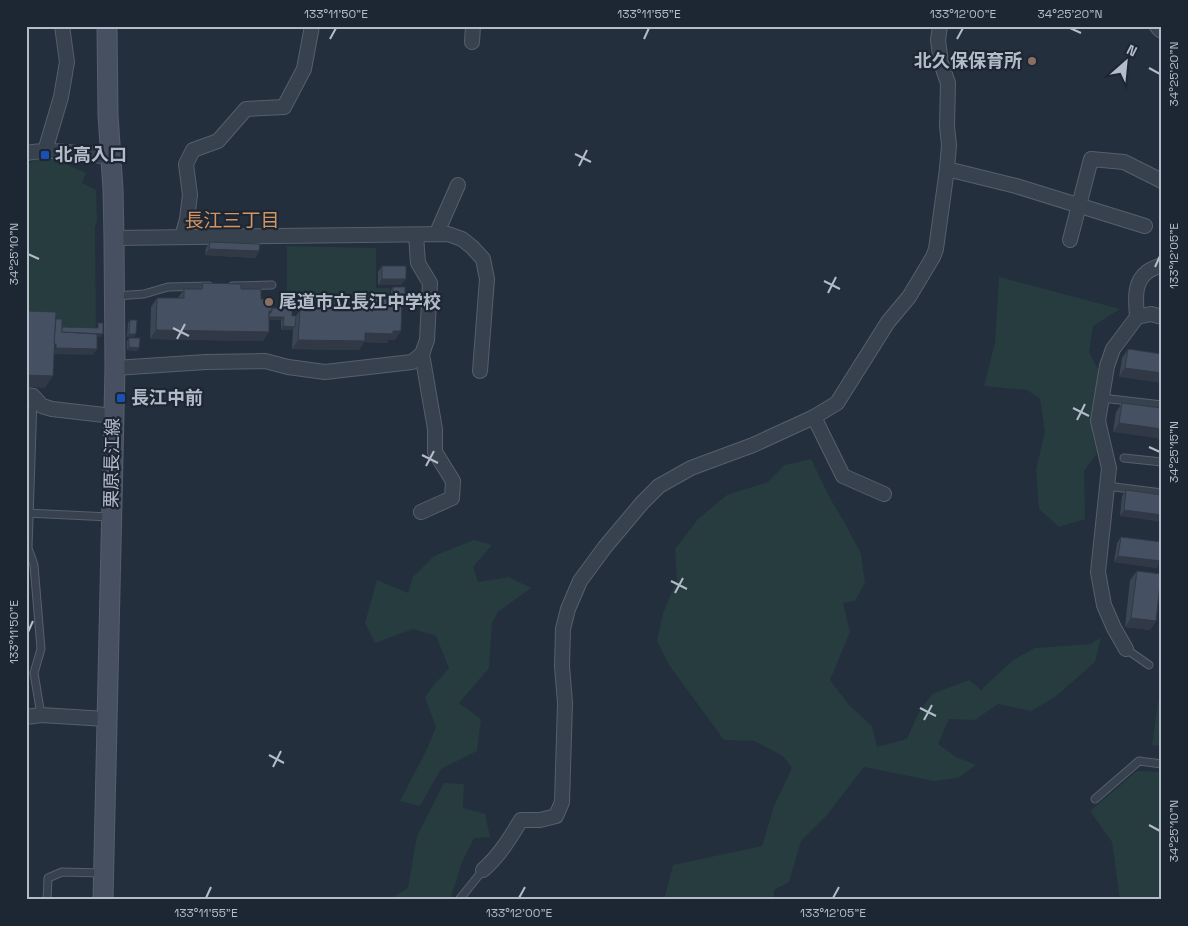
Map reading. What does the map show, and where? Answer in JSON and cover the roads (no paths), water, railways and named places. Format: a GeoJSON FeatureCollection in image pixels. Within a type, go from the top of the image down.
{"type":"FeatureCollection","features":[{"type":"Feature","properties":{"kind":"main road","name":"栗原長江線"},"geometry":{"type":"LineString","coordinates":[[103,900],[114,368],[113,189],[108,115],[107,26]]}},
{"type":"Feature","properties":{"kind":"street"},"geometry":{"type":"LineString","coordinates":[[44,151],[62,97],[67,62],[62,26]]}},
{"type":"Feature","properties":{"kind":"street"},"geometry":{"type":"LineString","coordinates":[[182,237],[187,219],[190,195],[186,164],[193,150],[218,141],[246,109],[284,107],[304,69],[312,26]]}},
{"type":"Feature","properties":{"kind":"street"},"geometry":{"type":"LineString","coordinates":[[472,42],[473,26]]}},
{"type":"Feature","properties":{"kind":"street"},"geometry":{"type":"LineString","coordinates":[[483,870],[506,845],[521,820],[540,820],[556,816],[562,802],[565,703],[562,666],[563,629],[568,609],[580,581],[605,547],[642,503],[660,486],[691,468],[753,445],[814,417],[837,403],[888,322],[909,297],[933,257],[936,249],[949,145],[947,126],[948,83],[941,63],[938,40],[940,26]]}},
{"type":"Feature","properties":{"kind":"street"},"geometry":{"type":"LineString","coordinates":[[1159,26],[1162,29]]}},
{"type":"Feature","properties":{"kind":"street"},"geometry":{"type":"LineString","coordinates":[[26,153],[60,151],[110,157]]}},
{"type":"Feature","properties":{"kind":"street"},"geometry":{"type":"LineString","coordinates":[[1070,240],[1091,159],[1124,162],[1162,181]]}},
{"type":"Feature","properties":{"kind":"street"},"geometry":{"type":"LineString","coordinates":[[947,169],[1016,186],[1145,226]]}},
{"type":"Feature","properties":{"kind":"street"},"geometry":{"type":"LineString","coordinates":[[440,234],[439,228],[458,185]]}},
{"type":"Feature","properties":{"kind":"street"},"geometry":{"type":"LineString","coordinates":[[416,234],[418,263],[430,283],[427,340],[422,354],[435,429],[435,452],[453,481],[452,498],[421,512]]}},
{"type":"Feature","properties":{"kind":"street"},"geometry":{"type":"LineString","coordinates":[[114,238],[448,234],[462,239],[483,259],[487,279],[480,371]]}},
{"type":"Feature","properties":{"kind":"street"},"geometry":{"type":"LineString","coordinates":[[1126,650],[1104,605],[1098,572],[1110,468],[1098,421],[1107,366],[1137,317],[1136,292],[1140,278],[1148,271],[1162,266]]}},
{"type":"Feature","properties":{"kind":"street"},"geometry":{"type":"LineString","coordinates":[[1137,317],[1152,314],[1162,317]]}},
{"type":"Feature","properties":{"kind":"street"},"geometry":{"type":"LineString","coordinates":[[114,368],[206,362],[265,361],[288,367],[326,372],[412,362],[422,354]]}},
{"type":"Feature","properties":{"kind":"street"},"geometry":{"type":"LineString","coordinates":[[30,396],[42,406],[52,409],[113,416]]}},
{"type":"Feature","properties":{"kind":"street"},"geometry":{"type":"LineString","coordinates":[[814,417],[843,476],[884,494]]}},
{"type":"Feature","properties":{"kind":"street"},"geometry":{"type":"LineString","coordinates":[[26,717],[41,715],[106,718]]}},
{"type":"Feature","properties":{"kind":"lane"},"geometry":{"type":"LineString","coordinates":[[225,286],[272,285]]}},
{"type":"Feature","properties":{"kind":"lane"},"geometry":{"type":"LineString","coordinates":[[114,296],[144,294],[168,287],[215,286]]}},
{"type":"Feature","properties":{"kind":"lane"},"geometry":{"type":"LineString","coordinates":[[30,396],[28,548],[34,565],[41,648],[34,673],[41,715]]}},
{"type":"Feature","properties":{"kind":"lane"},"geometry":{"type":"LineString","coordinates":[[1102,398],[1162,405]]}},
{"type":"Feature","properties":{"kind":"lane"},"geometry":{"type":"LineString","coordinates":[[1124,458],[1162,462]]}},
{"type":"Feature","properties":{"kind":"lane"},"geometry":{"type":"LineString","coordinates":[[1108,486],[1162,493]]}},
{"type":"Feature","properties":{"kind":"lane"},"geometry":{"type":"LineString","coordinates":[[28,513],[111,518]]}},
{"type":"Feature","properties":{"kind":"lane"},"geometry":{"type":"LineString","coordinates":[[1126,650],[1149,665]]}},
{"type":"Feature","properties":{"kind":"lane"},"geometry":{"type":"LineString","coordinates":[[1094,799],[1140,761],[1162,764]]}},
{"type":"Feature","properties":{"kind":"lane"},"geometry":{"type":"LineString","coordinates":[[459,900],[483,870]]}},
{"type":"Feature","properties":{"kind":"lane"},"geometry":{"type":"LineString","coordinates":[[47,900],[48,878],[62,872],[103,873]]}},
{"type":"Feature","properties":{"kind":"place","name":"北久保保育所"},"geometry":{"type":"Point","coordinates":[1032,61]}},
{"type":"Feature","properties":{"kind":"place","name":"北高入口"},"geometry":{"type":"Point","coordinates":[45,155]}},
{"type":"Feature","properties":{"kind":"place","name":"尾道市立長江中学校"},"geometry":{"type":"Point","coordinates":[269,302]}},
{"type":"Feature","properties":{"kind":"place","name":"長江中前"},"geometry":{"type":"Point","coordinates":[121,398]}},
{"type":"Feature","properties":{"kind":"district","name":"長江三丁目"},"geometry":{"type":"Point","coordinates":[232,220]}}]}
